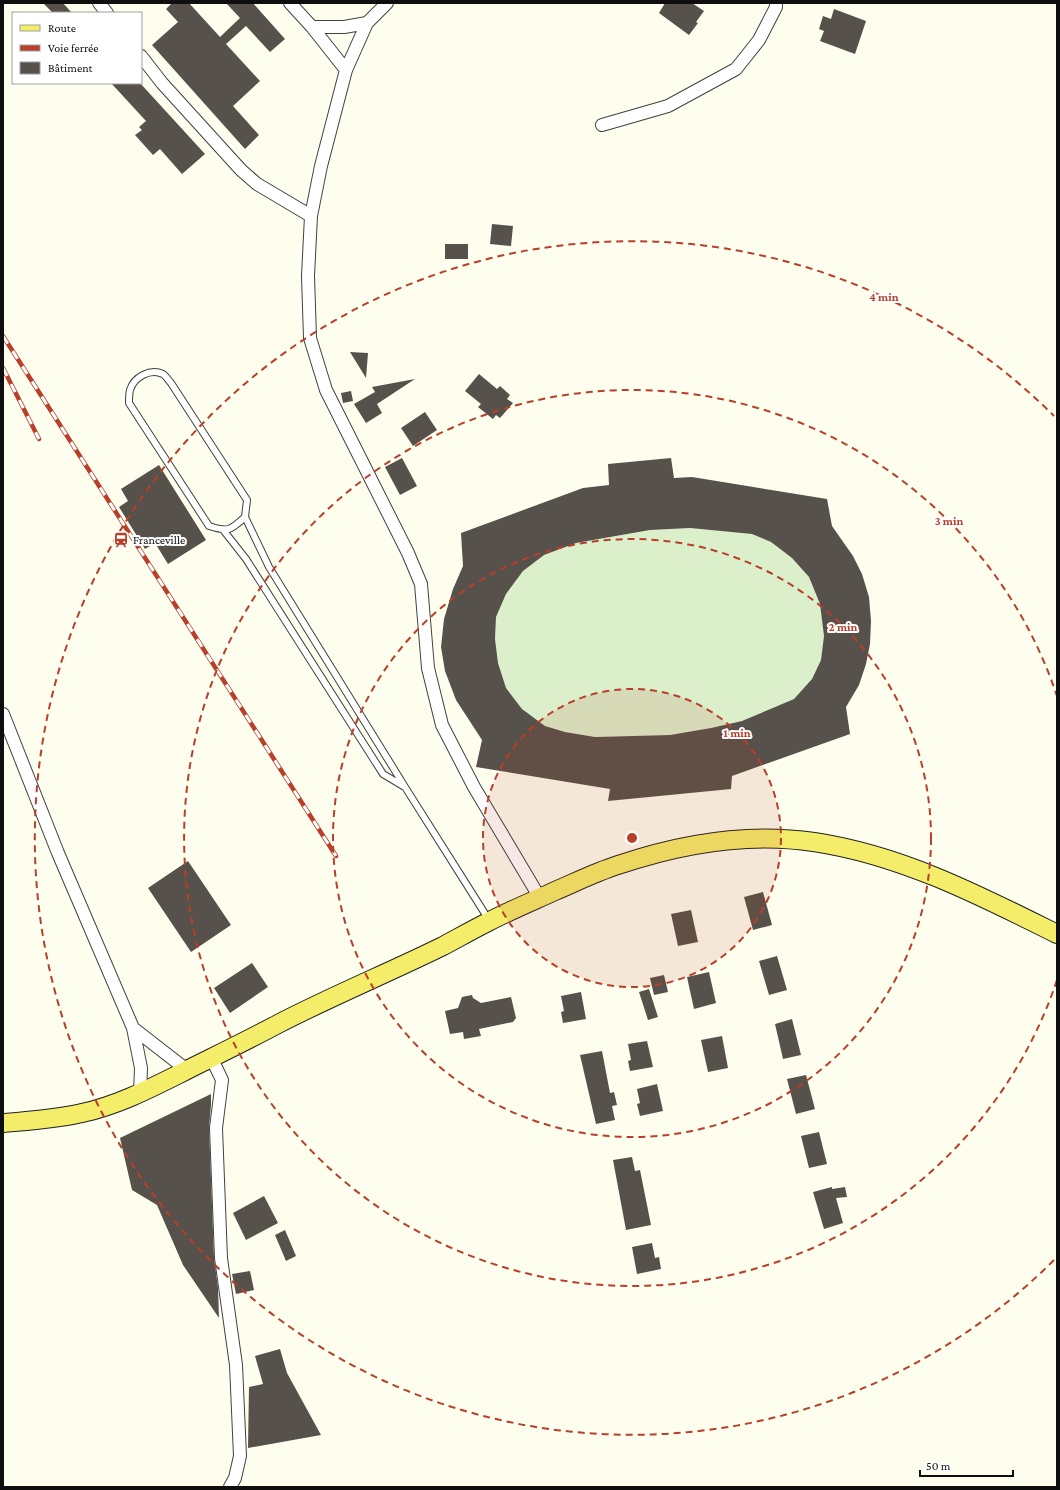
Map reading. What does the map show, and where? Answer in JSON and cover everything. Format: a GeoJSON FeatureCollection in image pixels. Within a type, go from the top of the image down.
{"type":"FeatureCollection","features":[{"type":"Feature","properties":{"kind":"main road"},"geometry":{"type":"LineString","coordinates":[[3,1123],[42,1120],[82,1114],[111,1105],[165,1082],[296,1015],[540,898],[616,865],[687,846],[724,841],[775,838],[813,842],[855,850],[899,863],[955,885],[1057,934]]}},
{"type":"Feature","properties":{"kind":"street"},"geometry":{"type":"LineString","coordinates":[[100,3],[106,12]]}},
{"type":"Feature","properties":{"kind":"street"},"geometry":{"type":"LineString","coordinates":[[290,3],[312,27],[346,70]]}},
{"type":"Feature","properties":{"kind":"street"},"geometry":{"type":"LineString","coordinates":[[387,3],[367,23],[346,70],[321,166],[310,216],[308,276],[310,338],[326,390],[408,553],[421,584],[428,668],[442,725],[474,787],[540,898]]}},
{"type":"Feature","properties":{"kind":"street"},"geometry":{"type":"LineString","coordinates":[[602,125],[668,106],[736,69],[759,40],[776,6],[776,3]]}},
{"type":"Feature","properties":{"kind":"street"},"geometry":{"type":"LineString","coordinates":[[312,27],[344,27],[367,23]]}},
{"type":"Feature","properties":{"kind":"street"},"geometry":{"type":"LineString","coordinates":[[142,57],[162,83],[241,170],[257,184],[310,216]]}},
{"type":"Feature","properties":{"kind":"street"},"geometry":{"type":"LineString","coordinates":[[3,714],[58,853],[133,1028],[141,1068],[140,1093]]}},
{"type":"Feature","properties":{"kind":"street"},"geometry":{"type":"LineString","coordinates":[[133,1028],[187,1070]]}},
{"type":"Feature","properties":{"kind":"street"},"geometry":{"type":"LineString","coordinates":[[212,1059],[222,1080],[216,1128],[222,1258],[236,1364],[240,1456],[235,1478],[230,1487]]}},
{"type":"Feature","properties":{"kind":"lane"},"geometry":{"type":"LineString","coordinates":[[245,517],[236,525],[224,530],[209,526],[129,403],[130,390],[134,382],[142,374],[151,372],[163,374],[172,383],[247,500],[245,517],[269,567],[405,788],[490,921]]}},
{"type":"Feature","properties":{"kind":"lane"},"geometry":{"type":"LineString","coordinates":[[224,530],[246,559],[383,774],[405,788]]}},
{"type":"Feature","properties":{"kind":"green space"},"geometry":{"type":"Polygon","coordinates":[[[690,528],[752,534],[771,542],[792,558],[809,577],[820,604],[824,636],[821,660],[812,679],[794,699],[742,721],[670,735],[595,737],[565,732],[545,726],[522,709],[506,688],[498,663],[495,639],[496,617],[506,594],[523,571],[544,555],[576,543],[650,530],[690,528]]]}},
{"type":"Feature","properties":{"kind":"building"},"geometry":{"type":"Polygon","coordinates":[[[43,3],[63,3],[71,12],[52,12],[43,3]]]}},
{"type":"Feature","properties":{"kind":"building"},"geometry":{"type":"Polygon","coordinates":[[[172,3],[189,3],[220,37],[240,18],[226,3],[253,3],[285,39],[270,52],[246,26],[226,44],[260,81],[233,106],[259,135],[245,149],[152,45],[178,22],[166,9],[172,3]]]}},
{"type":"Feature","properties":{"kind":"building"},"geometry":{"type":"Polygon","coordinates":[[[665,3],[692,3],[704,11],[696,22],[698,23],[689,35],[659,13],[665,3]]]}},
{"type":"Feature","properties":{"kind":"building"},"geometry":{"type":"Polygon","coordinates":[[[834,9],[866,21],[855,54],[820,41],[824,31],[819,29],[823,16],[831,19],[834,9]]]}},
{"type":"Feature","properties":{"kind":"building"},"geometry":{"type":"Polygon","coordinates":[[[112,84],[141,84],[205,154],[182,174],[160,149],[153,155],[135,135],[142,130],[139,127],[146,121],[112,84]]]}},
{"type":"Feature","properties":{"kind":"building"},"geometry":{"type":"Polygon","coordinates":[[[492,224],[513,226],[511,246],[490,244],[492,224]]]}},
{"type":"Feature","properties":{"kind":"building"},"geometry":{"type":"Polygon","coordinates":[[[445,244],[468,244],[468,259],[445,259],[445,244]]]}},
{"type":"Feature","properties":{"kind":"building"},"geometry":{"type":"Polygon","coordinates":[[[350,352],[368,353],[366,378],[350,352]]]}},
{"type":"Feature","properties":{"kind":"building"},"geometry":{"type":"Polygon","coordinates":[[[479,374],[497,389],[500,386],[510,395],[507,399],[513,403],[500,418],[496,415],[493,419],[478,407],[481,404],[465,391],[479,374]]]}},
{"type":"Feature","properties":{"kind":"building"},"geometry":{"type":"Polygon","coordinates":[[[415,379],[377,404],[382,413],[366,423],[354,404],[375,392],[372,387],[415,379]]]}},
{"type":"Feature","properties":{"kind":"building"},"geometry":{"type":"Polygon","coordinates":[[[351,391],[353,401],[343,403],[341,393],[351,391]]]}},
{"type":"Feature","properties":{"kind":"building"},"geometry":{"type":"Polygon","coordinates":[[[425,412],[437,430],[413,446],[401,428],[425,412]]]}},
{"type":"Feature","properties":{"kind":"building"},"geometry":{"type":"Polygon","coordinates":[[[402,458],[417,486],[400,495],[385,467],[402,458]]]}},
{"type":"Feature","properties":{"kind":"building"},"geometry":{"type":"Polygon","coordinates":[[[671,458],[674,478],[692,477],[827,499],[832,526],[853,556],[862,574],[869,597],[871,621],[870,644],[866,664],[859,685],[846,707],[850,734],[732,776],[731,789],[608,801],[610,789],[476,767],[482,740],[456,700],[445,671],[441,647],[444,619],[453,589],[463,566],[461,533],[583,488],[609,485],[608,464],[671,458]],[[690,528],[650,530],[576,543],[544,555],[523,571],[506,594],[496,617],[495,639],[498,663],[506,688],[522,709],[545,726],[565,732],[595,737],[670,735],[711,728],[742,721],[794,699],[812,679],[821,660],[824,636],[820,604],[809,577],[792,558],[771,542],[752,534],[690,528]]]}},
{"type":"Feature","properties":{"kind":"building"},"geometry":{"type":"Polygon","coordinates":[[[159,465],[206,540],[168,564],[155,543],[145,549],[119,507],[128,501],[121,489],[159,465]]]}},
{"type":"Feature","properties":{"kind":"building"},"geometry":{"type":"Polygon","coordinates":[[[188,861],[231,925],[191,952],[148,888],[188,861]]]}},
{"type":"Feature","properties":{"kind":"building"},"geometry":{"type":"Polygon","coordinates":[[[763,892],[772,925],[753,930],[744,897],[763,892]]]}},
{"type":"Feature","properties":{"kind":"building"},"geometry":{"type":"Polygon","coordinates":[[[691,910],[698,942],[678,946],[671,914],[691,910]]]}},
{"type":"Feature","properties":{"kind":"building"},"geometry":{"type":"Polygon","coordinates":[[[777,956],[787,990],[769,995],[759,961],[777,956]]]}},
{"type":"Feature","properties":{"kind":"building"},"geometry":{"type":"Polygon","coordinates":[[[252,963],[268,987],[230,1013],[214,988],[252,963]]]}},
{"type":"Feature","properties":{"kind":"building"},"geometry":{"type":"Polygon","coordinates":[[[709,972],[716,1003],[694,1009],[687,977],[709,972]]]}},
{"type":"Feature","properties":{"kind":"building"},"geometry":{"type":"Polygon","coordinates":[[[664,975],[668,992],[654,995],[650,978],[664,975]]]}},
{"type":"Feature","properties":{"kind":"building"},"geometry":{"type":"Polygon","coordinates":[[[649,989],[658,1017],[648,1020],[639,992],[649,989]]]}},
{"type":"Feature","properties":{"kind":"building"},"geometry":{"type":"Polygon","coordinates":[[[581,992],[586,1019],[563,1023],[561,1012],[564,1011],[561,996],[581,992]]]}},
{"type":"Feature","properties":{"kind":"building"},"geometry":{"type":"Polygon","coordinates":[[[472,995],[473,998],[481,1003],[511,997],[516,1018],[513,1022],[479,1029],[481,1036],[464,1039],[463,1032],[450,1034],[445,1011],[458,1008],[462,997],[472,995]]]}},
{"type":"Feature","properties":{"kind":"building"},"geometry":{"type":"Polygon","coordinates":[[[792,1019],[801,1055],[783,1059],[775,1024],[792,1019]]]}},
{"type":"Feature","properties":{"kind":"building"},"geometry":{"type":"Polygon","coordinates":[[[722,1036],[728,1068],[708,1072],[701,1040],[722,1036]]]}},
{"type":"Feature","properties":{"kind":"building"},"geometry":{"type":"Polygon","coordinates":[[[647,1041],[653,1067],[630,1071],[628,1061],[631,1060],[628,1044],[647,1041]]]}},
{"type":"Feature","properties":{"kind":"building"},"geometry":{"type":"Polygon","coordinates":[[[602,1051],[610,1093],[614,1092],[617,1105],[612,1106],[615,1120],[596,1124],[580,1055],[602,1051]]]}},
{"type":"Feature","properties":{"kind":"building"},"geometry":{"type":"Polygon","coordinates":[[[806,1075],[815,1109],[796,1114],[787,1079],[806,1075]]]}},
{"type":"Feature","properties":{"kind":"building"},"geometry":{"type":"Polygon","coordinates":[[[657,1084],[663,1111],[640,1116],[637,1104],[640,1103],[637,1089],[657,1084]]]}},
{"type":"Feature","properties":{"kind":"building"},"geometry":{"type":"Polygon","coordinates":[[[211,1094],[209,1128],[214,1258],[218,1288],[219,1318],[183,1265],[157,1205],[132,1190],[120,1138],[211,1094]]]}},
{"type":"Feature","properties":{"kind":"building"},"geometry":{"type":"Polygon","coordinates":[[[819,1132],[827,1164],[809,1168],[801,1136],[819,1132]]]}},
{"type":"Feature","properties":{"kind":"building"},"geometry":{"type":"Polygon","coordinates":[[[632,1157],[635,1171],[640,1170],[651,1225],[626,1230],[613,1160],[632,1157]]]}},
{"type":"Feature","properties":{"kind":"building"},"geometry":{"type":"Polygon","coordinates":[[[832,1187],[832,1189],[845,1187],[847,1197],[836,1198],[843,1223],[824,1229],[813,1192],[832,1187]]]}},
{"type":"Feature","properties":{"kind":"building"},"geometry":{"type":"Polygon","coordinates":[[[264,1196],[278,1223],[246,1240],[233,1213],[264,1196]]]}},
{"type":"Feature","properties":{"kind":"building"},"geometry":{"type":"Polygon","coordinates":[[[285,1230],[296,1256],[286,1261],[275,1235],[285,1230]]]}},
{"type":"Feature","properties":{"kind":"building"},"geometry":{"type":"Polygon","coordinates":[[[652,1243],[655,1258],[659,1257],[661,1269],[637,1274],[632,1247],[652,1243]]]}},
{"type":"Feature","properties":{"kind":"building"},"geometry":{"type":"Polygon","coordinates":[[[250,1271],[254,1290],[236,1294],[232,1274],[250,1271]]]}},
{"type":"Feature","properties":{"kind":"building"},"geometry":{"type":"Polygon","coordinates":[[[280,1349],[287,1373],[321,1435],[248,1448],[249,1387],[263,1384],[255,1356],[280,1349]]]}},
{"type":"Feature","properties":{"kind":"railway"},"geometry":{"type":"LineString","coordinates":[[3,336],[336,856]]}},
{"type":"Feature","properties":{"kind":"railway"},"geometry":{"type":"LineString","coordinates":[[3,368],[39,439]]}},
{"type":"Feature","properties":{"kind":"place","name":"Franceville"},"geometry":{"type":"Point","coordinates":[121,540]}}]}
